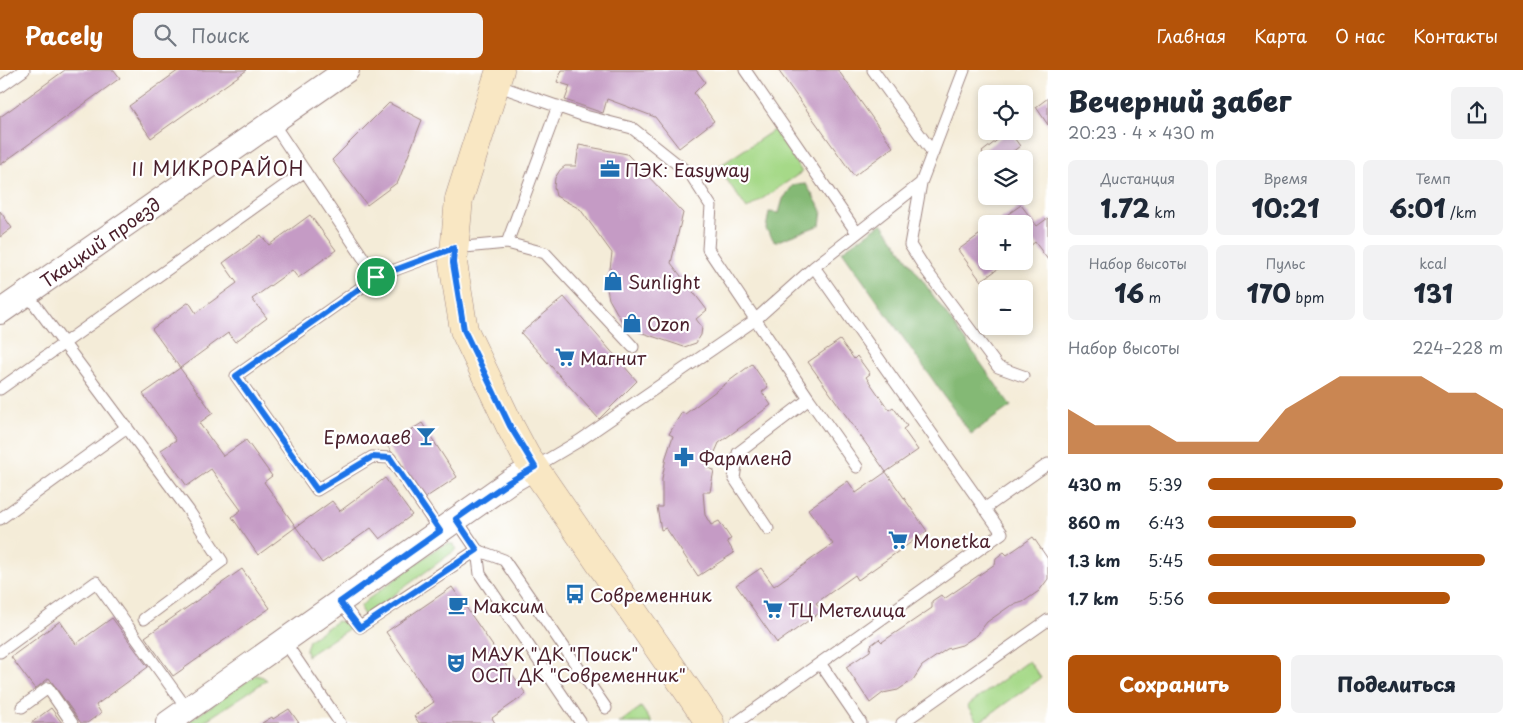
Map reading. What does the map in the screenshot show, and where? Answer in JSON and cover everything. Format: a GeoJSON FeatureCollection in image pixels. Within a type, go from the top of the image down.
{"type":"FeatureCollection","features":[{"type":"Feature","properties":{"kind":"street","name":"Ткацкий проезд"},"geometry":{"type":"LineString","coordinates":[[0,312],[347,70]]}},
{"type":"Feature","properties":{"kind":"street"},"geometry":{"type":"LineString","coordinates":[[498,77],[458,199],[453,263],[464,330],[510,426],[535,467],[710,723]]}},
{"type":"Feature","properties":{"kind":"street"},"geometry":{"type":"LineString","coordinates":[[168,723],[509,482],[535,467]]}},
{"type":"Feature","properties":{"kind":"lane"},"geometry":{"type":"LineString","coordinates":[[0,87],[24,70]]}},
{"type":"Feature","properties":{"kind":"lane"},"geometry":{"type":"LineString","coordinates":[[745,70],[858,233]]}},
{"type":"Feature","properties":{"kind":"lane"},"geometry":{"type":"LineString","coordinates":[[873,70],[932,153]]}},
{"type":"Feature","properties":{"kind":"lane"},"geometry":{"type":"LineString","coordinates":[[964,70],[921,183],[910,245],[926,270],[998,367],[1022,376]]}},
{"type":"Feature","properties":{"kind":"lane"},"geometry":{"type":"LineString","coordinates":[[498,77],[558,106],[585,116],[632,128],[691,175],[711,206],[708,249],[809,399],[858,467]]}},
{"type":"Feature","properties":{"kind":"lane"},"geometry":{"type":"LineString","coordinates":[[507,243],[558,106]]}},
{"type":"Feature","properties":{"kind":"lane"},"geometry":{"type":"LineString","coordinates":[[272,122],[376,277]]}},
{"type":"Feature","properties":{"kind":"lane"},"geometry":{"type":"LineString","coordinates":[[0,389],[305,171]]}},
{"type":"Feature","properties":{"kind":"lane"},"geometry":{"type":"LineString","coordinates":[[535,467],[579,441],[755,320],[814,268],[921,183]]}},
{"type":"Feature","properties":{"kind":"lane"},"geometry":{"type":"LineString","coordinates":[[606,708],[504,560],[477,550],[448,525],[390,458],[372,457],[317,490],[236,376],[376,277],[454,248],[507,243],[545,253],[633,347]]}},
{"type":"Feature","properties":{"kind":"lane"},"geometry":{"type":"LineString","coordinates":[[736,723],[1002,533],[814,268]]}},
{"type":"Feature","properties":{"kind":"lane"},"geometry":{"type":"LineString","coordinates":[[27,294],[189,511],[222,561],[144,619]]}},
{"type":"Feature","properties":{"kind":"lane"},"geometry":{"type":"LineString","coordinates":[[768,529],[734,478],[738,453],[809,399]]}},
{"type":"Feature","properties":{"kind":"lane"},"geometry":{"type":"LineString","coordinates":[[0,519],[127,427]]}},
{"type":"Feature","properties":{"kind":"lane"},"geometry":{"type":"LineString","coordinates":[[984,508],[1048,464]]}},
{"type":"Feature","properties":{"kind":"lane"},"geometry":{"type":"LineString","coordinates":[[340,602],[360,628],[477,550]]}},
{"type":"Feature","properties":{"kind":"lane"},"geometry":{"type":"LineString","coordinates":[[477,550],[480,574],[581,723]]}},
{"type":"Feature","properties":{"kind":"lane"},"geometry":{"type":"LineString","coordinates":[[0,652],[96,582],[187,709]]}},
{"type":"Feature","properties":{"kind":"lane"},"geometry":{"type":"LineString","coordinates":[[902,723],[1048,620]]}},
{"type":"Feature","properties":{"kind":"lane"},"geometry":{"type":"LineString","coordinates":[[284,641],[340,723]]}},
{"type":"Feature","properties":{"kind":"lane"},"geometry":{"type":"LineString","coordinates":[[820,663],[861,723]]}},
{"type":"Feature","properties":{"kind":"lane"},"geometry":{"type":"LineString","coordinates":[[22,707],[48,688],[72,723]]}},
{"type":"Feature","properties":{"kind":"green space"},"geometry":{"type":"Polygon","coordinates":[[[774,130],[802,172],[747,209],[718,167],[774,130]]]}},
{"type":"Feature","properties":{"kind":"green space"},"geometry":{"type":"Polygon","coordinates":[[[806,184],[822,211],[820,225],[775,242],[766,229],[769,212],[779,213],[783,199],[793,185],[806,184]]]}},
{"type":"Feature","properties":{"kind":"green space"},"geometry":{"type":"Polygon","coordinates":[[[882,223],[1011,406],[971,434],[842,251],[882,223]]]}},
{"type":"Feature","properties":{"kind":"green space"},"geometry":{"type":"Polygon","coordinates":[[[453,544],[457,549],[365,616],[361,606],[367,600],[440,546],[453,544]]]}},
{"type":"Feature","properties":{"kind":"green space"},"geometry":{"type":"Polygon","coordinates":[[[337,621],[350,628],[307,656],[306,650],[309,640],[337,621]]]}},
{"type":"Feature","properties":{"kind":"green space"},"geometry":{"type":"Polygon","coordinates":[[[1029,661],[1041,678],[978,723],[967,706],[1029,661]]]}},
{"type":"Feature","properties":{"kind":"green space"},"geometry":{"type":"Polygon","coordinates":[[[256,675],[267,680],[202,723],[187,723],[256,675]]]}},
{"type":"Feature","properties":{"kind":"green space"},"geometry":{"type":"Polygon","coordinates":[[[641,707],[652,723],[619,723],[641,707]]]}},
{"type":"Feature","properties":{"kind":"building"},"geometry":{"type":"Polygon","coordinates":[[[65,70],[114,70],[120,78],[0,165],[0,117],[65,70]]]}},
{"type":"Feature","properties":{"kind":"building"},"geometry":{"type":"Polygon","coordinates":[[[179,70],[247,70],[151,138],[129,106],[179,70]]]}},
{"type":"Feature","properties":{"kind":"building"},"geometry":{"type":"Polygon","coordinates":[[[562,70],[696,70],[705,82],[694,93],[714,121],[679,148],[655,117],[607,99],[603,113],[565,100],[570,86],[557,82],[562,70]]]}},
{"type":"Feature","properties":{"kind":"building"},"geometry":{"type":"Polygon","coordinates":[[[778,70],[838,70],[893,147],[854,176],[778,70]]]}},
{"type":"Feature","properties":{"kind":"building"},"geometry":{"type":"Polygon","coordinates":[[[1048,98],[1048,125],[1036,107],[1048,98]]]}},
{"type":"Feature","properties":{"kind":"building"},"geometry":{"type":"Polygon","coordinates":[[[389,103],[422,120],[398,182],[367,205],[332,160],[389,103]]]}},
{"type":"Feature","properties":{"kind":"building"},"geometry":{"type":"Polygon","coordinates":[[[997,140],[1016,140],[1020,146],[1015,150],[985,150],[997,140]]]}},
{"type":"Feature","properties":{"kind":"building"},"geometry":{"type":"Polygon","coordinates":[[[579,145],[627,154],[683,213],[671,263],[707,310],[696,319],[702,327],[701,335],[696,343],[684,347],[625,327],[609,299],[606,284],[612,253],[580,209],[556,196],[555,178],[565,166],[576,166],[579,145]]]}},
{"type":"Feature","properties":{"kind":"building"},"geometry":{"type":"Polygon","coordinates":[[[1021,205],[1029,215],[1007,215],[1021,205]]]}},
{"type":"Feature","properties":{"kind":"building"},"geometry":{"type":"Polygon","coordinates":[[[0,211],[12,228],[0,237],[0,211]]]}},
{"type":"Feature","properties":{"kind":"building"},"geometry":{"type":"Polygon","coordinates":[[[310,215],[336,250],[298,278],[292,270],[252,299],[267,318],[235,342],[228,333],[180,368],[152,329],[189,302],[196,313],[237,283],[223,263],[261,235],[269,245],[310,215]]]}},
{"type":"Feature","properties":{"kind":"building"},"geometry":{"type":"Polygon","coordinates":[[[1048,218],[1048,260],[1035,242],[1033,244],[1033,221],[1037,226],[1048,218]]]}},
{"type":"Feature","properties":{"kind":"building"},"geometry":{"type":"Polygon","coordinates":[[[978,236],[978,270],[996,270],[980,280],[958,250],[978,236]]]}},
{"type":"Feature","properties":{"kind":"building"},"geometry":{"type":"Polygon","coordinates":[[[564,297],[637,381],[599,419],[521,333],[564,297]]]}},
{"type":"Feature","properties":{"kind":"building"},"geometry":{"type":"Polygon","coordinates":[[[840,340],[854,359],[857,356],[870,374],[866,377],[889,410],[893,407],[907,426],[903,429],[918,450],[886,472],[808,362],[840,340]]]}},
{"type":"Feature","properties":{"kind":"building"},"geometry":{"type":"Polygon","coordinates":[[[752,364],[768,387],[762,392],[771,405],[719,443],[708,468],[714,470],[710,492],[703,492],[705,515],[711,525],[719,521],[731,539],[727,541],[734,553],[698,576],[666,528],[661,530],[657,507],[662,507],[662,479],[666,457],[673,436],[669,434],[682,412],[685,414],[752,364]]]}},
{"type":"Feature","properties":{"kind":"building"},"geometry":{"type":"Polygon","coordinates":[[[180,368],[213,413],[199,423],[223,456],[246,440],[272,476],[264,482],[296,527],[258,555],[232,517],[241,510],[211,469],[187,486],[161,450],[176,440],[143,394],[180,368]]]}},
{"type":"Feature","properties":{"kind":"building"},"geometry":{"type":"Polygon","coordinates":[[[422,423],[457,477],[422,500],[387,445],[422,423]]]}},
{"type":"Feature","properties":{"kind":"building"},"geometry":{"type":"Polygon","coordinates":[[[886,472],[927,531],[858,580],[855,575],[816,603],[822,611],[777,643],[736,585],[761,568],[774,586],[833,544],[808,509],[848,481],[856,493],[886,472]]]}},
{"type":"Feature","properties":{"kind":"building"},"geometry":{"type":"Polygon","coordinates":[[[385,478],[412,515],[380,539],[371,528],[322,563],[296,527],[332,501],[340,511],[385,478]]]}},
{"type":"Feature","properties":{"kind":"building"},"geometry":{"type":"Polygon","coordinates":[[[1033,537],[1048,559],[1048,579],[1039,591],[1023,602],[1010,606],[987,622],[977,635],[962,645],[947,649],[922,666],[913,680],[898,690],[883,693],[870,703],[846,667],[870,651],[871,645],[879,639],[882,642],[932,608],[932,601],[941,595],[944,599],[995,564],[996,558],[1004,552],[1007,555],[1033,537]]]}},
{"type":"Feature","properties":{"kind":"building"},"geometry":{"type":"Polygon","coordinates":[[[242,569],[270,608],[173,676],[145,637],[242,569]]]}},
{"type":"Feature","properties":{"kind":"building","name":"МАУК \"ДК \"Поиск\" ОСП ДК \"Современник\""},"geometry":{"type":"Polygon","coordinates":[[[452,587],[526,694],[492,718],[495,723],[419,723],[414,716],[434,702],[386,632],[452,587]]]}},
{"type":"Feature","properties":{"kind":"building"},"geometry":{"type":"Polygon","coordinates":[[[112,618],[148,667],[96,705],[101,713],[87,723],[81,723],[49,678],[35,689],[11,657],[60,621],[76,644],[112,618]]]}},
{"type":"Feature","properties":{"kind":"building"},"geometry":{"type":"Polygon","coordinates":[[[51,708],[62,723],[31,723],[51,708]]]}},
{"type":"Feature","properties":{"kind":"building"},"geometry":{"type":"Polygon","coordinates":[[[289,709],[299,723],[262,723],[272,717],[273,719],[289,709]]]}},
{"type":"Feature","properties":{"kind":"place","name":"ПЭК: Easyway"},"geometry":{"type":"Point","coordinates":[610,169]}},
{"type":"Feature","properties":{"kind":"place","name":"Sunlight"},"geometry":{"type":"Point","coordinates":[613,281]}},
{"type":"Feature","properties":{"kind":"place","name":"Ozon"},"geometry":{"type":"Point","coordinates":[632,323]}},
{"type":"Feature","properties":{"kind":"place","name":"Магнит"},"geometry":{"type":"Point","coordinates":[565,357]}},
{"type":"Feature","properties":{"kind":"place","name":"Ермолаев"},"geometry":{"type":"Point","coordinates":[426,436]}},
{"type":"Feature","properties":{"kind":"place","name":"Фармленд"},"geometry":{"type":"Point","coordinates":[684,457]}},
{"type":"Feature","properties":{"kind":"place","name":"Monetka"},"geometry":{"type":"Point","coordinates":[898,540]}},
{"type":"Feature","properties":{"kind":"place","name":"Современник"},"geometry":{"type":"Point","coordinates":[575,594]}},
{"type":"Feature","properties":{"kind":"place","name":"Максим"},"geometry":{"type":"Point","coordinates":[458,605]}},
{"type":"Feature","properties":{"kind":"place","name":"ТЦ Метелица"},"geometry":{"type":"Point","coordinates":[773,609]}},
{"type":"Feature","properties":{"kind":"place","name":"МАУК \"ДК \"Поиск\" ОСП ДК \"Современник\""},"geometry":{"type":"Point","coordinates":[456,663]}},
{"type":"Feature","properties":{"kind":"district","name":"II МИКРОРАЙОН"},"geometry":{"type":"Point","coordinates":[218,168]}},
{"type":"Feature","properties":{"kind":"route"},"geometry":{"type":"LineString","coordinates":[[454,248],[453,263],[464,330],[510,426],[526,456],[535,467],[509,482],[456,519],[477,550],[360,628],[340,602],[440,531],[390,458],[372,457],[317,490],[236,376],[376,277],[454,248]]}}]}
